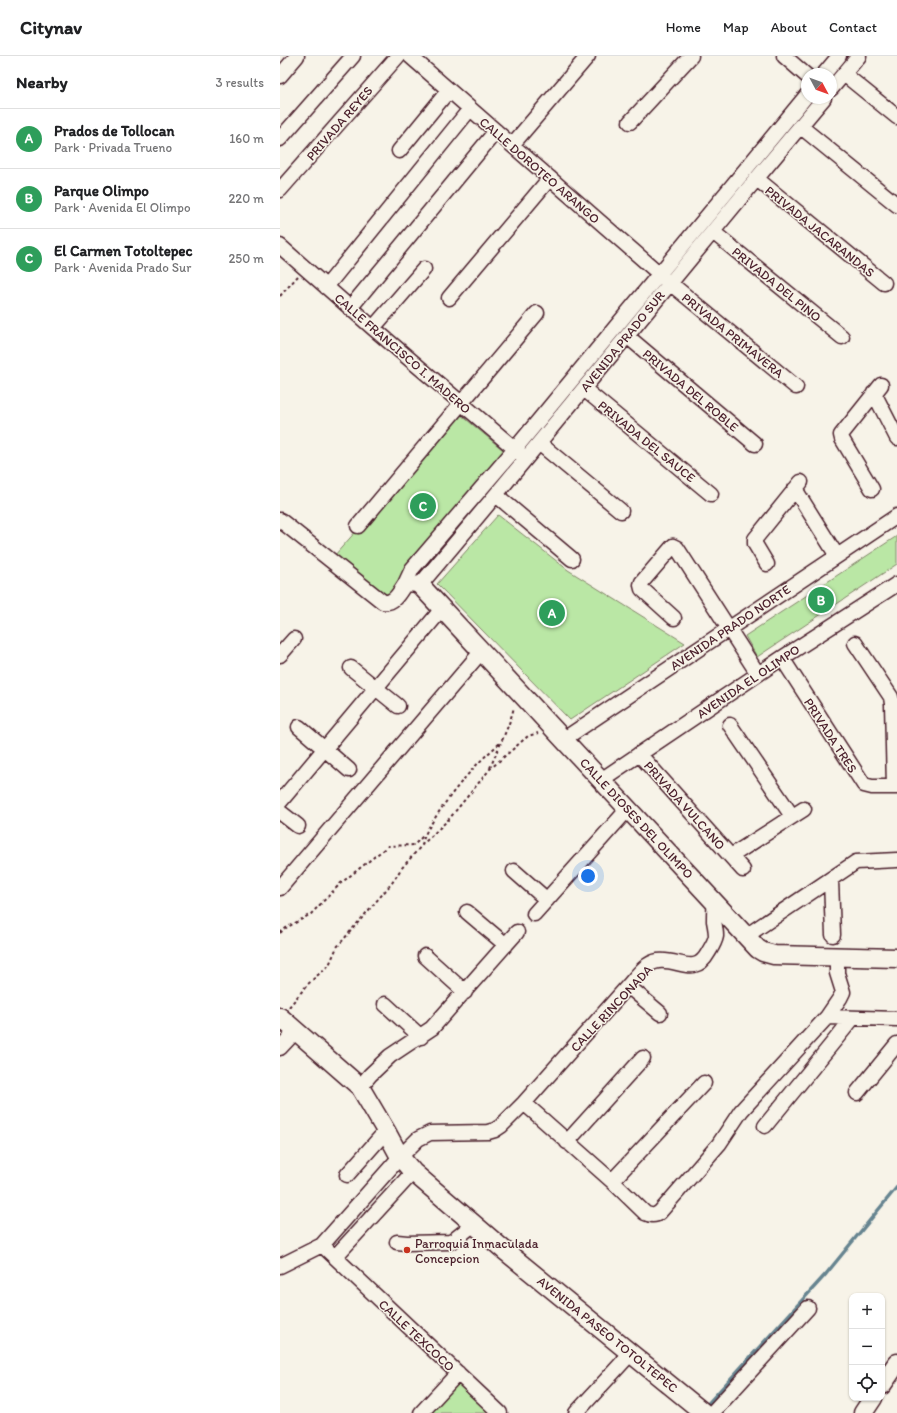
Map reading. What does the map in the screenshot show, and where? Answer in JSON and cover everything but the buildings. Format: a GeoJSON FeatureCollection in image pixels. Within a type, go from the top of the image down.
{"type":"FeatureCollection","features":[{"type":"Feature","properties":{"kind":"main road","name":"CALLE DIOSES DEL OLIMPO"},"geometry":{"type":"LineString","coordinates":[[412,584],[442,609],[758,949],[769,954],[897,958]]}},
{"type":"Feature","properties":{"kind":"main road","name":"AVENIDA PASEO TOTOLTEPEC"},"geometry":{"type":"LineString","coordinates":[[281,1018],[360,1087],[400,1156],[413,1172],[474,1224],[705,1412]]}},
{"type":"Feature","properties":{"kind":"main road"},"geometry":{"type":"LineString","coordinates":[[885,1381],[896,1368]]}},
{"type":"Feature","properties":{"kind":"main road"},"geometry":{"type":"LineString","coordinates":[[863,1413],[871,1401]]}},
{"type":"Feature","properties":{"kind":"street"},"geometry":{"type":"LineString","coordinates":[[280,76],[297,56]]}},
{"type":"Feature","properties":{"kind":"street"},"geometry":{"type":"LineString","coordinates":[[280,139],[353,56]]}},
{"type":"Feature","properties":{"kind":"street","name":"PRIVADA REYES"},"geometry":{"type":"LineString","coordinates":[[280,190],[398,56]]}},
{"type":"Feature","properties":{"kind":"street"},"geometry":{"type":"LineString","coordinates":[[512,145],[588,56]]}},
{"type":"Feature","properties":{"kind":"street"},"geometry":{"type":"LineString","coordinates":[[630,122],[691,56]]}},
{"type":"Feature","properties":{"kind":"street"},"geometry":{"type":"LineString","coordinates":[[784,56],[801,71]]}},
{"type":"Feature","properties":{"kind":"street"},"geometry":{"type":"LineString","coordinates":[[829,68],[839,56]]}},
{"type":"Feature","properties":{"kind":"street"},"geometry":{"type":"LineString","coordinates":[[837,82],[859,56]]}},
{"type":"Feature","properties":{"kind":"street","name":"CALLE DOROTEO ARANGO"},"geometry":{"type":"LineString","coordinates":[[419,59],[468,111],[496,131],[670,283]]}},
{"type":"Feature","properties":{"kind":"street"},"geometry":{"type":"LineString","coordinates":[[844,74],[897,117]]}},
{"type":"Feature","properties":{"kind":"street"},"geometry":{"type":"LineString","coordinates":[[399,150],[449,90]]}},
{"type":"Feature","properties":{"kind":"street"},"geometry":{"type":"LineString","coordinates":[[280,520],[383,602],[388,603],[393,601],[412,584],[412,569],[515,449],[801,102]]}},
{"type":"Feature","properties":{"kind":"street","name":"AVENIDA PRADO SUR"},"geometry":{"type":"LineString","coordinates":[[412,584],[496,495],[819,104]]}},
{"type":"Feature","properties":{"kind":"street"},"geometry":{"type":"LineString","coordinates":[[326,287],[468,111]]}},
{"type":"Feature","properties":{"kind":"street"},"geometry":{"type":"LineString","coordinates":[[800,126],[897,205]]}},
{"type":"Feature","properties":{"kind":"street"},"geometry":{"type":"LineString","coordinates":[[350,308],[496,131]]}},
{"type":"Feature","properties":{"kind":"street"},"geometry":{"type":"LineString","coordinates":[[449,298],[550,178]]}},
{"type":"Feature","properties":{"kind":"street","name":"PRIVADA JACARANDAS"},"geometry":{"type":"LineString","coordinates":[[757,179],[884,283]]}},
{"type":"Feature","properties":{"kind":"street","name":"PRIVADA DEL PINO"},"geometry":{"type":"LineString","coordinates":[[713,232],[842,337]]}},
{"type":"Feature","properties":{"kind":"street","name":"CALLE FRANCISCO I. MADERO"},"geometry":{"type":"LineString","coordinates":[[280,246],[373,328],[526,458]]}},
{"type":"Feature","properties":{"kind":"street"},"geometry":{"type":"LineString","coordinates":[[373,328],[424,269]]}},
{"type":"Feature","properties":{"kind":"street","name":"PRIVADA PRIMAVERA"},"geometry":{"type":"LineString","coordinates":[[670,283],[796,387]]}},
{"type":"Feature","properties":{"kind":"street"},"geometry":{"type":"LineString","coordinates":[[358,526],[537,313]]}},
{"type":"Feature","properties":{"kind":"street","name":"PRIVADA DEL ROBLE"},"geometry":{"type":"LineString","coordinates":[[627,336],[755,444]]}},
{"type":"Feature","properties":{"kind":"street","name":"PRIVADA DEL SAUCE"},"geometry":{"type":"LineString","coordinates":[[584,389],[711,494]]}},
{"type":"Feature","properties":{"kind":"street"},"geometry":{"type":"LineString","coordinates":[[872,489],[841,435],[878,389],[897,438]]}},
{"type":"Feature","properties":{"kind":"street"},"geometry":{"type":"LineString","coordinates":[[539,443],[621,511]]}},
{"type":"Feature","properties":{"kind":"street"},"geometry":{"type":"LineString","coordinates":[[767,564],[755,544],[755,539],[798,485],[837,556]]}},
{"type":"Feature","properties":{"kind":"street"},"geometry":{"type":"LineString","coordinates":[[496,495],[572,559]]}},
{"type":"Feature","properties":{"kind":"street","name":"AVENIDA PRADO NORTE"},"geometry":{"type":"LineString","coordinates":[[559,734],[728,628],[897,516]]}},
{"type":"Feature","properties":{"kind":"street"},"geometry":{"type":"LineString","coordinates":[[674,618],[642,589],[641,585],[673,546],[676,548],[758,674]]}},
{"type":"Feature","properties":{"kind":"street","name":"AVENIDA EL OLIMPO"},"geometry":{"type":"LineString","coordinates":[[601,780],[782,658],[897,584]]}},
{"type":"Feature","properties":{"kind":"street"},"geometry":{"type":"LineString","coordinates":[[280,802],[442,609]]}},
{"type":"Feature","properties":{"kind":"street"},"geometry":{"type":"LineString","coordinates":[[280,655],[294,640]]}},
{"type":"Feature","properties":{"kind":"street","name":"PRIVADA TRES"},"geometry":{"type":"LineString","coordinates":[[782,658],[864,785],[872,787],[895,787],[891,697],[855,643]]}},
{"type":"Feature","properties":{"kind":"street"},"geometry":{"type":"LineString","coordinates":[[280,888],[481,652]]}},
{"type":"Feature","properties":{"kind":"street"},"geometry":{"type":"LineString","coordinates":[[351,668],[398,706]]}},
{"type":"Feature","properties":{"kind":"street"},"geometry":{"type":"LineString","coordinates":[[730,725],[792,816]]}},
{"type":"Feature","properties":{"kind":"street"},"geometry":{"type":"LineString","coordinates":[[299,727],[349,770]]}},
{"type":"Feature","properties":{"kind":"street","name":"PRIVADA VULCANO"},"geometry":{"type":"LineString","coordinates":[[639,754],[743,870]]}},
{"type":"Feature","properties":{"kind":"street","name":"PRIVADA VULCANO"},"geometry":{"type":"LineString","coordinates":[[731,856],[804,808]]}},
{"type":"Feature","properties":{"kind":"street"},"geometry":{"type":"LineString","coordinates":[[534,914],[628,809]]}},
{"type":"Feature","properties":{"kind":"street"},"geometry":{"type":"LineString","coordinates":[[280,812],[298,826]]}},
{"type":"Feature","properties":{"kind":"street"},"geometry":{"type":"LineString","coordinates":[[746,936],[856,862],[897,860]]}},
{"type":"Feature","properties":{"kind":"street"},"geometry":{"type":"LineString","coordinates":[[514,871],[547,900]]}},
{"type":"Feature","properties":{"kind":"street"},"geometry":{"type":"LineString","coordinates":[[831,880],[833,935]]}},
{"type":"Feature","properties":{"kind":"street","name":"CALLE RINCONADA"},"geometry":{"type":"LineString","coordinates":[[322,1246],[400,1156],[418,1139],[430,1133],[488,1132],[501,1126],[524,1103],[628,986],[650,964],[658,961],[696,966],[702,962],[716,936],[714,920],[715,902]]}},
{"type":"Feature","properties":{"kind":"street"},"geometry":{"type":"LineString","coordinates":[[467,912],[506,945]]}},
{"type":"Feature","properties":{"kind":"street"},"geometry":{"type":"LineString","coordinates":[[360,1087],[390,1056],[421,1037],[432,1028],[518,932]]}},
{"type":"Feature","properties":{"kind":"street"},"geometry":{"type":"LineString","coordinates":[[425,956],[465,992]]}},
{"type":"Feature","properties":{"kind":"street"},"geometry":{"type":"LineString","coordinates":[[524,1103],[567,1142],[613,1179],[646,1213],[655,1215],[660,1212],[719,1144],[741,1111],[827,1017],[843,992],[837,973],[837,957]]}},
{"type":"Feature","properties":{"kind":"street"},"geometry":{"type":"LineString","coordinates":[[628,986],[660,1013]]}},
{"type":"Feature","properties":{"kind":"street"},"geometry":{"type":"LineString","coordinates":[[384,1004],[421,1037]]}},
{"type":"Feature","properties":{"kind":"street"},"geometry":{"type":"LineString","coordinates":[[827,1017],[897,1019]]}},
{"type":"Feature","properties":{"kind":"street"},"geometry":{"type":"LineString","coordinates":[[765,1126],[853,1018]]}},
{"type":"Feature","properties":{"kind":"street"},"geometry":{"type":"LineString","coordinates":[[280,1048],[296,1031]]}},
{"type":"Feature","properties":{"kind":"street"},"geometry":{"type":"LineString","coordinates":[[857,1093],[897,1044]]}},
{"type":"Feature","properties":{"kind":"street"},"geometry":{"type":"LineString","coordinates":[[567,1142],[643,1058]]}},
{"type":"Feature","properties":{"kind":"street"},"geometry":{"type":"LineString","coordinates":[[613,1179],[704,1083]]}},
{"type":"Feature","properties":{"kind":"street"},"geometry":{"type":"LineString","coordinates":[[347,1175],[386,1130]]}},
{"type":"Feature","properties":{"kind":"street"},"geometry":{"type":"LineString","coordinates":[[335,1257],[413,1172]]}},
{"type":"Feature","properties":{"kind":"street"},"geometry":{"type":"LineString","coordinates":[[397,1242],[450,1242],[474,1224]]}},
{"type":"Feature","properties":{"kind":"street"},"geometry":{"type":"LineString","coordinates":[[280,1266],[322,1246]]}},
{"type":"Feature","properties":{"kind":"street","name":"CALLE TEXCOCO"},"geometry":{"type":"LineString","coordinates":[[322,1246],[500,1413]]}},
{"type":"Feature","properties":{"kind":"street"},"geometry":{"type":"LineString","coordinates":[[705,1412],[808,1308]]}},
{"type":"Feature","properties":{"kind":"street"},"geometry":{"type":"LineString","coordinates":[[576,1413],[631,1353]]}},
{"type":"Feature","properties":{"kind":"street"},"geometry":{"type":"LineString","coordinates":[[421,1413],[458,1373]]}},
{"type":"Feature","properties":{"kind":"path"},"geometry":{"type":"LineString","coordinates":[[280,296],[305,268]]}},
{"type":"Feature","properties":{"kind":"path"},"geometry":{"type":"LineString","coordinates":[[490,769],[521,694]]}},
{"type":"Feature","properties":{"kind":"path"},"geometry":{"type":"LineString","coordinates":[[281,1018],[308,984],[329,965],[337,947],[392,883],[401,870],[422,845],[449,819],[490,769],[528,736],[559,734]]}},
{"type":"Feature","properties":{"kind":"path"},"geometry":{"type":"LineString","coordinates":[[280,933],[311,914],[341,883],[388,846],[414,845],[423,836],[446,800],[482,759],[500,743]]}},
{"type":"Feature","properties":{"kind":"path"},"geometry":{"type":"LineString","coordinates":[[422,845],[423,836]]}},
{"type":"Feature","properties":{"kind":"green space"},"geometry":{"type":"Polygon","coordinates":[[[460,414],[509,455],[388,603],[334,556],[460,414]]]}},
{"type":"Feature","properties":{"kind":"green space"},"geometry":{"type":"Polygon","coordinates":[[[498,515],[568,570],[685,643],[570,720],[437,584],[498,515]]]}},
{"type":"Feature","properties":{"kind":"green space"},"geometry":{"type":"Polygon","coordinates":[[[897,536],[897,564],[757,657],[745,636],[897,536]]]}},
{"type":"Feature","properties":{"kind":"green space"},"geometry":{"type":"Polygon","coordinates":[[[457,1383],[489,1413],[429,1413],[457,1383]]]}},
{"type":"Feature","properties":{"kind":"waterway"},"geometry":{"type":"LineString","coordinates":[[705,1407],[826,1274],[897,1187]]}},
{"type":"Feature","properties":{"kind":"place","name":"El Carmen Totoltepec"},"geometry":{"type":"Point","coordinates":[423,506]}},
{"type":"Feature","properties":{"kind":"place","name":"Parque Olimpo"},"geometry":{"type":"Point","coordinates":[821,600]}},
{"type":"Feature","properties":{"kind":"place","name":"Prados de Tollocan"},"geometry":{"type":"Point","coordinates":[552,613]}},
{"type":"Feature","properties":{"kind":"place","name":"Parroquia Inmaculada Concepcion"},"geometry":{"type":"Point","coordinates":[407,1250]}}]}
